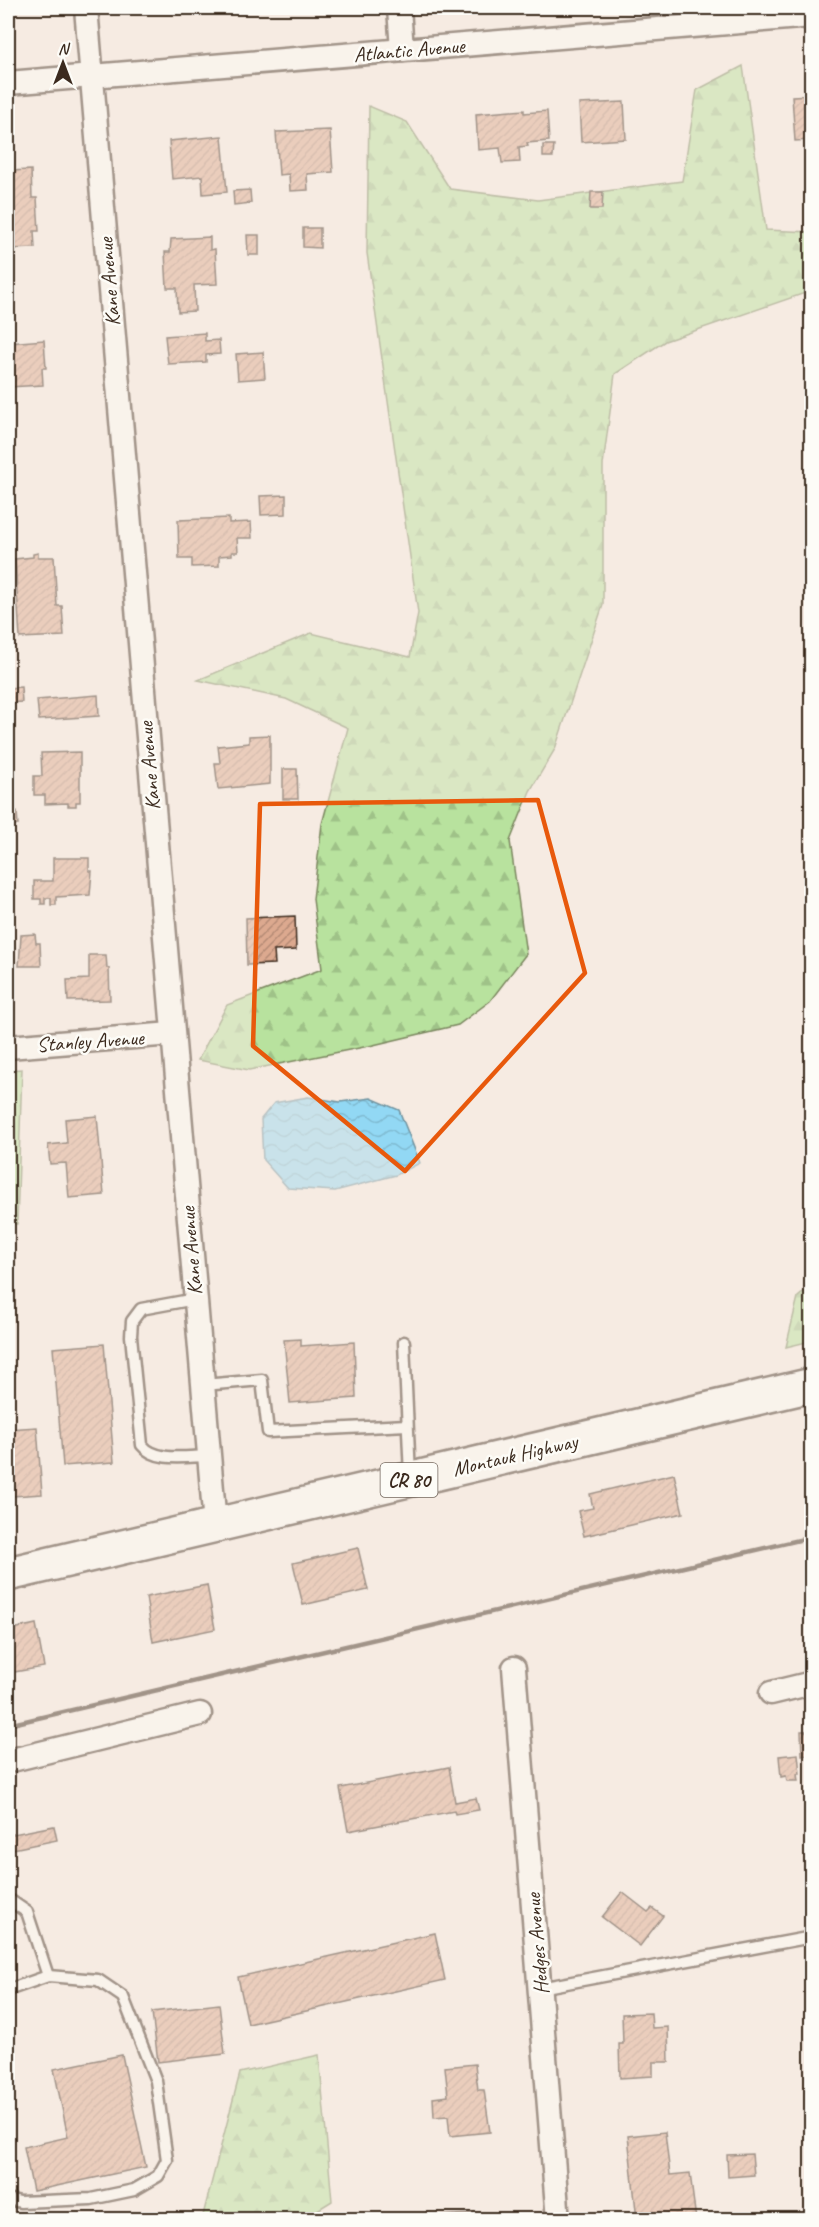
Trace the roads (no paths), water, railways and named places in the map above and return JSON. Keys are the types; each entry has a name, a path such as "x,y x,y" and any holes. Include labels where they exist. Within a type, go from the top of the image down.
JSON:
{"main road":[{"name":"Montauk Highway","path":"8,1574 812,1385"}],"street":[{"name":"Kane Avenue","path":"86,8 215,1525"},
{"path":"399,8 402,50"},
{"name":"Atlantic Avenue","path":"8,83 402,50 695,17 812,16"},
{"name":"Stanley Avenue","path":"8,1047 172,1034"},
{"name":"Hedges Avenue","path":"514,1668 558,2220"},
{"path":"771,1693 812,1683"},
{"path":"8,1761 200,1714"}],"lane":[{"path":"195,1299 141,1309 132,1321 131,1335 142,1445 148,1452 159,1456 209,1456"},
{"path":"404,1342 410,1479"},
{"path":"203,1385 262,1380 268,1432 407,1425"},
{"path":"8,1899 27,1912 48,1976"},
{"path":"540,1988 812,1937"},
{"path":"8,1990 48,1976 98,1980 123,1997 156,2081 167,2160 158,2176 134,2190 91,2199 20,2202 8,2199"}],"water":[{"path":"308,1097 340,1102 371,1098 399,1110 420,1163 396,1175 335,1191 288,1188 263,1160 261,1119 274,1103"}],"railway":[{"path":"8,1725 812,1537"}]}
